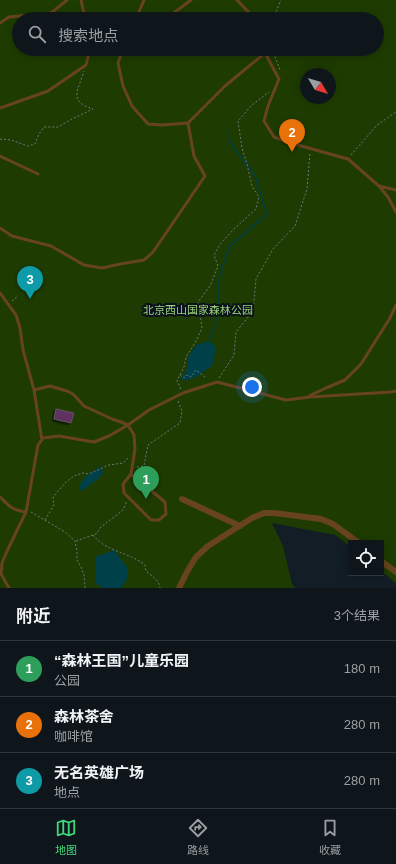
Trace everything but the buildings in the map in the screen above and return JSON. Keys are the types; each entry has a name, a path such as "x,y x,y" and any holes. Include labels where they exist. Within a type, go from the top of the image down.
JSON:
{"street":[{"path":"182,499 240,526"},
{"path":"179,588 196,557 208,546 252,518 264,513 274,512 321,519 333,524 354,540"},
{"path":"384,563 396,572"}],"lane":[{"path":"52,12 67,0"},
{"path":"81,0 84,12"},
{"path":"139,12 144,0"},
{"path":"175,12 191,0"},
{"path":"237,0 248,12"},
{"path":"0,23 12,17"},
{"path":"0,108 48,91 86,65 88,56"},
{"path":"120,56 118,63 123,86 132,106 140,117 148,124 162,125 188,123 225,86 259,56"},
{"path":"268,56 280,79 268,106 264,121 274,137 348,159 379,186 388,197 396,212"},
{"path":"0,228 12,236 51,246 84,265 102,268 144,260 154,252 206,176 194,156 188,123"},
{"path":"0,156 38,174"},
{"path":"379,186 396,190"},
{"path":"0,293 16,315 20,328 23,350 34,390 42,440"},
{"path":"306,398 345,380 361,364 390,318 396,305"},
{"path":"9,588 1,574 2,563 26,512 38,445 43,438 59,436 94,442 109,436 149,410 183,393 217,382 286,400 396,391"},
{"path":"34,390 50,386 67,391 73,394 84,406 128,425 134,435 135,449 131,474 123,484 124,493 151,520 159,520 166,514 166,502 131,474"},
{"path":"0,497 16,510 26,512"}],"path":[{"path":"276,12 281,0"},
{"path":"275,56 280,69 280,79"},
{"path":"0,139 11,140 28,146 35,144 44,127 58,127 93,109 85,107 79,102 76,94 86,65"},
{"path":"183,393 177,381 184,367 186,357 196,342 202,328 198,302 210,286 218,266 214,256 226,238 256,208 259,197 252,186 242,148 238,122 252,105 276,86"},
{"path":"348,159 377,125 396,112"},
{"path":"217,382 234,355 236,332 253,311 256,279 273,249 295,226 307,189 311,148"},
{"path":"8,304 18,296"},
{"path":"180,375 184,378 187,375 191,377 196,370 206,378"},
{"path":"132,468 144,466 148,445 180,423 182,411 176,397"},
{"path":"45,520 54,505 53,497 66,482 74,476 82,473 89,474 110,464 123,463 130,457 134,456"},
{"path":"75,541 96,534 101,526 123,510 128,497"},
{"path":"26,512 31,512 45,520 65,532 75,541 77,560 83,571 86,588"},
{"path":"93,535 107,547 139,560 145,565 146,571 159,583 160,588"}],"green space":[{"name":"北京西山国家森林公园","path":"0,0 396,0 396,583 384,573 384,540 348,540 348,545 335,535 272,523 283,546 292,584 295,588 0,588"}],"water":[{"path":"209,341 216,347 212,366 190,380 181,380 187,368 187,358 196,345"},
{"path":"101,467 103,473 98,479 82,491 79,488 85,477"},
{"path":"114,550 127,567 128,578 121,588 103,588 95,583 95,557"}],"waterway":[{"path":"209,341 219,312 219,278 229,247 267,214 255,176 230,142 229,131"}],"place":[{"name":"森林茶舍","path":"292,152"},
{"name":"无名英雄广场","path":"30,299"},
{"name":"“森林王国”儿童乐园","path":"146,499"}]}
